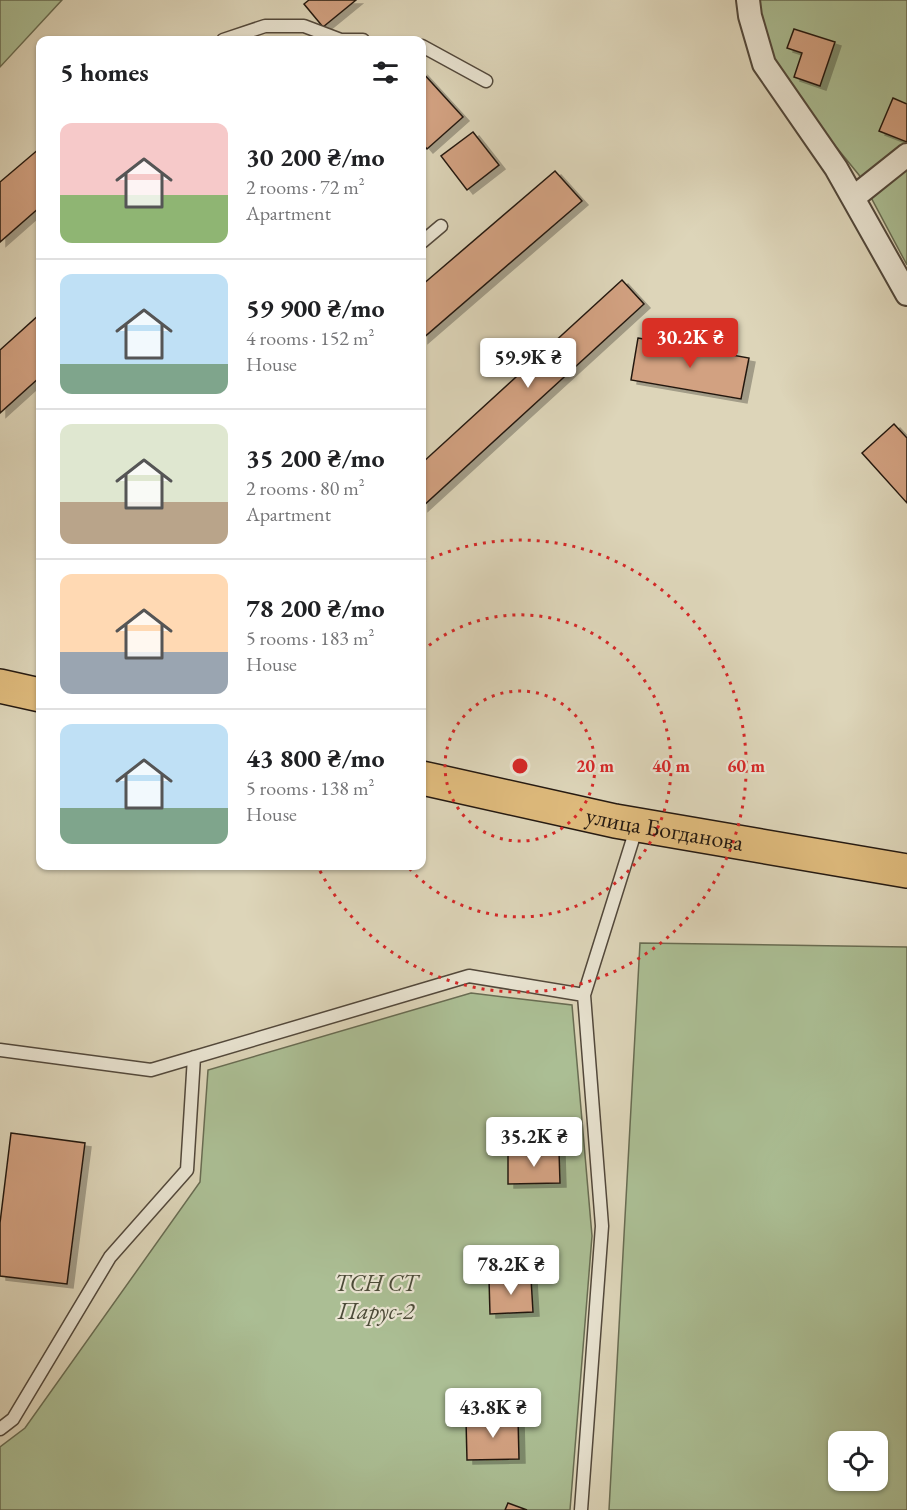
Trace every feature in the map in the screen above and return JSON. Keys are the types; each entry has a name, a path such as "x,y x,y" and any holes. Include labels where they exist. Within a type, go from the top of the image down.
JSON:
{"main road":[{"path":"0,686 36,694"},
{"name":"улица Богданова","path":"426,779 637,825 907,871"}],"street":[{"path":"748,0 750,16 764,64 836,168 907,294"},
{"path":"853,198 907,155"}],"lane":[{"path":"246,36 265,26 304,26 330,36"},
{"path":"426,48 486,81"},
{"path":"426,239 441,226"},
{"path":"581,1510 602,1226 584,995 637,825"},
{"path":"0,1050 151,1071 469,976 584,995"},
{"path":"0,1429 13,1419 110,1257 187,1170 194,1058"}],"green space":[{"path":"0,0 62,0 0,67"},
{"path":"757,0 907,0 907,265 859,175 769,65"},
{"path":"640,943 907,947 907,1510 609,1510"},
{"name":"ТСН СТ Парус-2","path":"471,993 572,1005 592,1236 570,1510 0,1510 0,1447 25,1428 200,1182 208,1070"}],"building":[{"path":"309,0 356,0 323,27 304,4"},
{"path":"794,29 835,42 820,86 794,77 802,53 787,48"},
{"path":"426,76 463,117 426,148"},
{"path":"893,98 907,104 907,142 879,131"},
{"path":"473,132 499,165 467,190 441,156"},
{"path":"36,151 36,210 0,242 0,182"},
{"path":"555,171 582,201 426,336 426,282"},
{"path":"622,280 644,304 426,503 426,459"},
{"path":"36,318 36,381 0,413 0,350"},
{"path":"638,338 749,358 741,399 631,380"},
{"path":"894,424 907,438 907,503 862,453"},
{"path":"11,1133 85,1143 67,1284 0,1276 0,1223"},
{"path":"559,1151 560,1183 508,1184 508,1152"},
{"path":"531,1278 533,1312 490,1314 489,1279"},
{"path":"518,1418 519,1459 467,1460 466,1420"},
{"path":"508,1503 527,1510 505,1510"}]}
